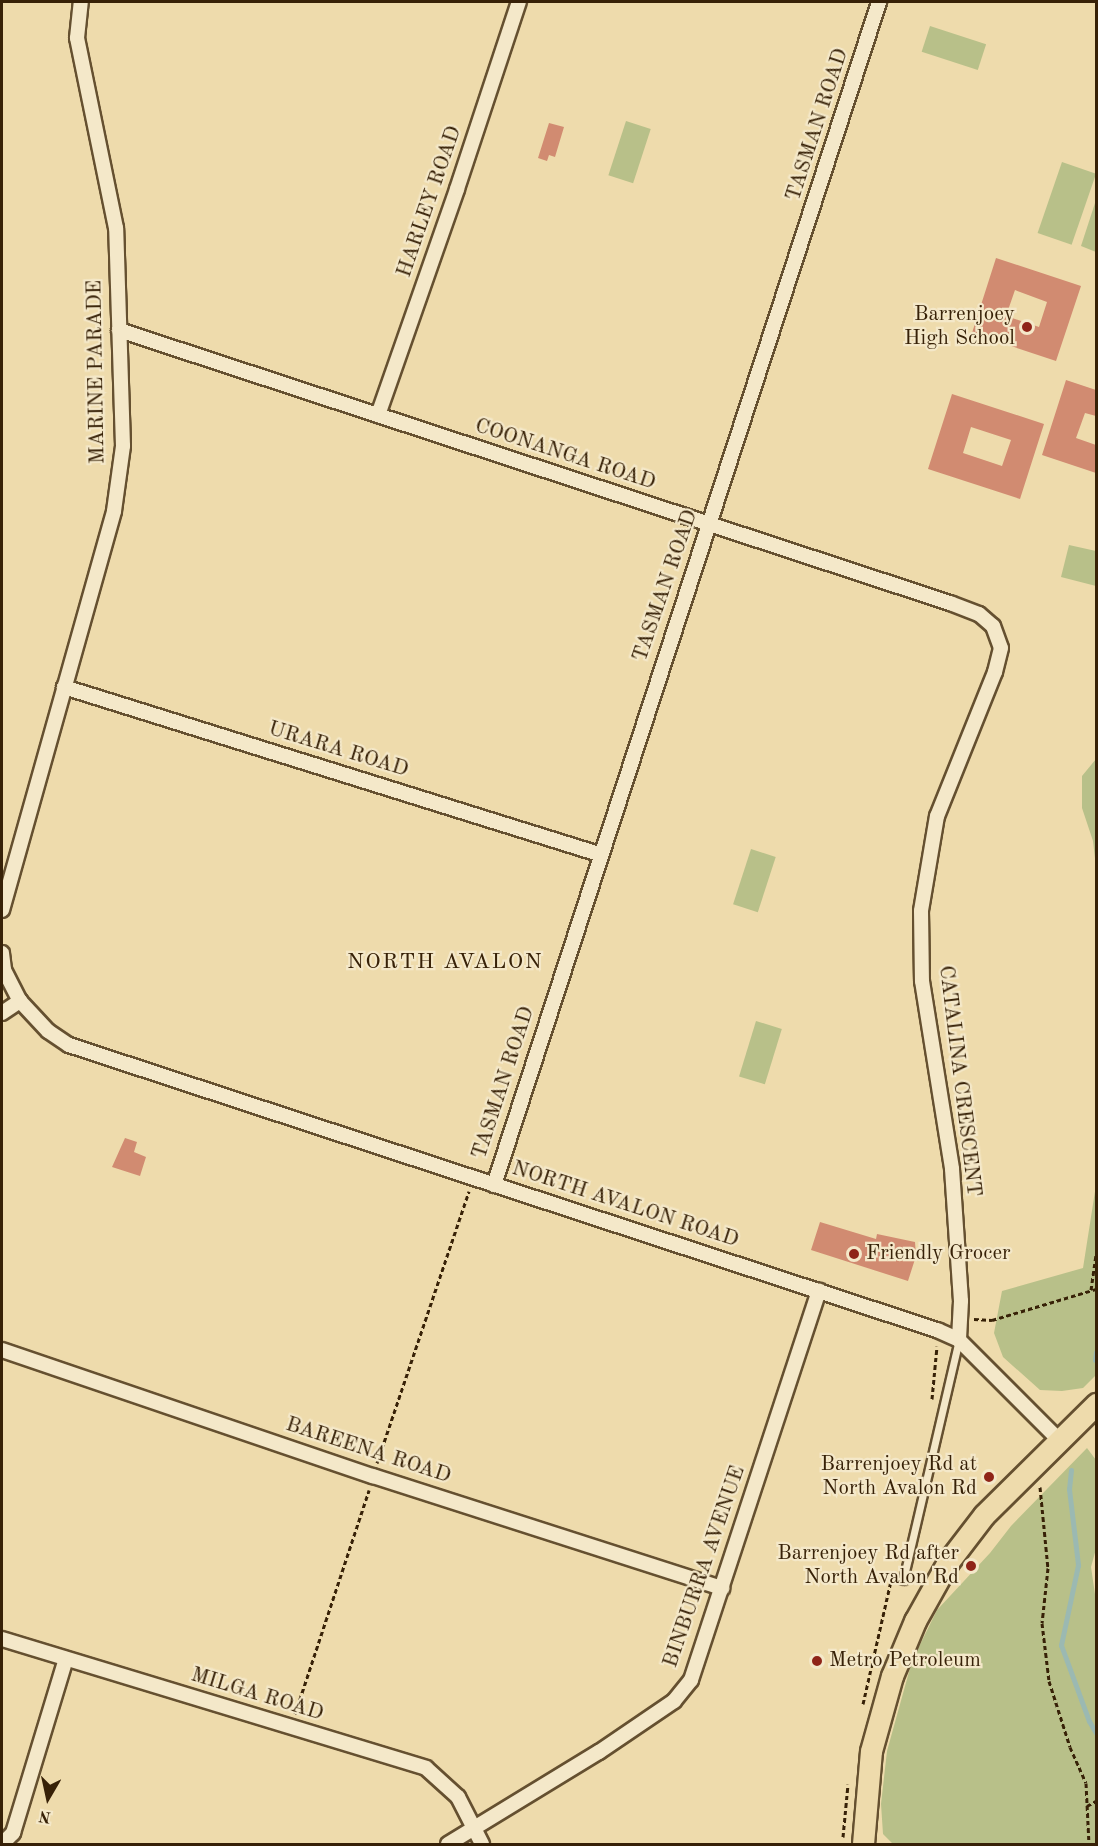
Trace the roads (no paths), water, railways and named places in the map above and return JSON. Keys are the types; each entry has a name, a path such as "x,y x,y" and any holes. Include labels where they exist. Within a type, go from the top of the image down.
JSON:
{"main road":[{"path":"863,1845 871,1751 892,1676 915,1621 948,1562 984,1515 1058,1439 1096,1404"}],"street":[{"name":"MARINE PARADE","path":"2,910 114,511 123,446 116,228 77,38 81,2"},
{"name":"HARLEY ROAD","path":"378,415 519,2"},
{"name":"TASMAN ROAD","path":"494,1185 599,854 710,525 879,2"},
{"name":"COONANGA ROAD","path":"119,330 950,603 979,614 993,626"},
{"name":"CATALINA CRESCENT","path":"959,1340 961,1318 952,1169 922,981 921,911 937,816 995,672 1000,648 993,626"},
{"name":"URARA ROAD","path":"64,687 599,854"},
{"path":"2,953 4,970 20,1002 2,1013"},
{"name":"NORTH AVALON ROAD","path":"20,1002 48,1031 69,1045 937,1330 959,1340 1058,1439"},
{"name":"BINBURRA AVENUE","path":"448,1845 599,1752 674,1701 691,1680 819,1291"},
{"name":"BAREENA ROAD","path":"2,1350 373,1476 722,1588"},
{"name":"MILGA ROAD","path":"2,1639 426,1768 458,1797 482,1845"},
{"path":"2,1845 13,1833 66,1659"}],"lane":[{"path":"903,1580 959,1340"}],"waterway":[{"path":"1095,1360 1096,1352"},
{"path":"1071,1470 1069,1489 1078,1565 1061,1645 1089,1721 1096,1733"}],"place":[{"name":"Barrenjoey High School","path":"1027,327"},
{"name":"Friendly Grocer","path":"854,1254"},
{"name":"Barrenjoey Rd at North Avalon Rd","path":"989,1477"},
{"name":"Barrenjoey Rd after North Avalon Rd","path":"971,1566"},
{"name":"Metro Petroleum","path":"817,1661"}],"district":[{"name":"NORTH AVALON","path":"445,963"}]}
